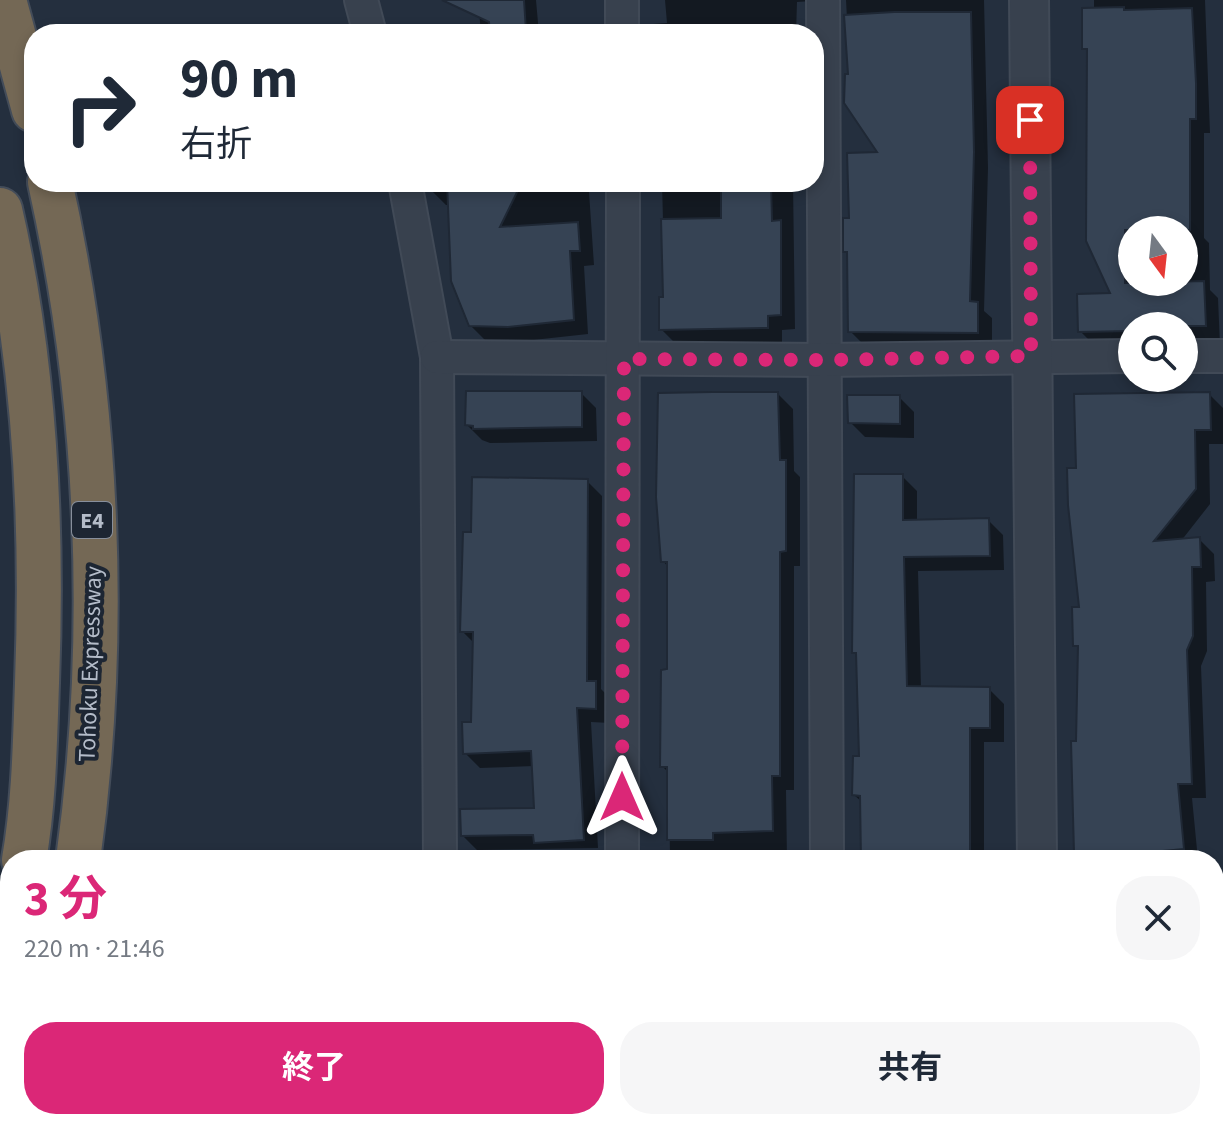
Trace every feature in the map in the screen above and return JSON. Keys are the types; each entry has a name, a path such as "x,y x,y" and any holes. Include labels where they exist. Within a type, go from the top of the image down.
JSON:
{"highway":[{"path":"4,0 24,73"},
{"name":"Tohoku Expressway","path":"52,192 73,303 83,379 91,486 95,600 92,700 79,850"},
{"name":"E4","path":"0,210 18,309 36,494 40,620 36,719 25,850"}],"street":[{"path":"361,0 367,24"},
{"path":"622,0 622,24"},
{"path":"823,0 823,24"},
{"path":"1029,0 1037,850"},
{"path":"407,192 437,357 440,850"},
{"path":"622,850 623,192"},
{"path":"824,192 827,850"},
{"path":"437,357 824,360 1118,356"},
{"path":"1198,356 1223,356"}],"building":[{"path":"442,0 524,0 526,24 489,22"},
{"path":"1082,8 1192,8 1196,119 1190,119 1190,216 1118,216 1118,296 1198,296 1198,281 1204,281 1206,326 1198,326 1198,312 1118,312 1118,331 1078,332 1077,294 1110,293 1086,241 1087,49 1082,49"},
{"path":"971,12 974,152 970,301 978,302 978,333 848,332 847,252 843,252 843,218 849,218 847,153 877,152 844,103 845,74 848,74 844,15"},
{"path":"447,192 517,192 500,227 578,222 580,251 570,251 574,320 508,327 469,326 451,281"},
{"path":"721,192 771,192 772,221 781,220 781,315 768,316 768,328 659,330 659,297 663,297 661,219 721,218"},
{"path":"466,391 582,391 582,427 473,429 473,426 465,425"},
{"path":"778,392 780,460 786,460 786,551 780,552 780,776 772,776 773,831 713,833 713,840 667,840 667,767 660,767 661,670 667,669 667,562 661,562 656,497 658,393"},
{"path":"1210,392 1211,430 1195,430 1196,489 1154,541 1200,537 1201,567 1192,567 1193,636 1187,650 1192,784 1178,784 1184,849 1074,850 1071,741 1076,741 1078,646 1073,646 1072,607 1079,607 1067,468 1076,468 1074,394"},
{"path":"847,395 900,395 900,424 848,423"},
{"path":"854,474 903,474 903,520 989,518 990,556 904,557 907,686 990,687 990,728 970,728 970,850 861,850 860,796 852,795 853,756 859,756 856,653 852,653"},
{"path":"472,477 588,479 587,681 596,681 596,709 577,708 584,840 534,843 533,835 461,836 460,809 534,808 531,751 463,754 462,722 471,722 473,632 460,632 463,532 471,532"}],"route":[{"path":"622,797 624,359 824,360 1031,356 1030,120"}]}
